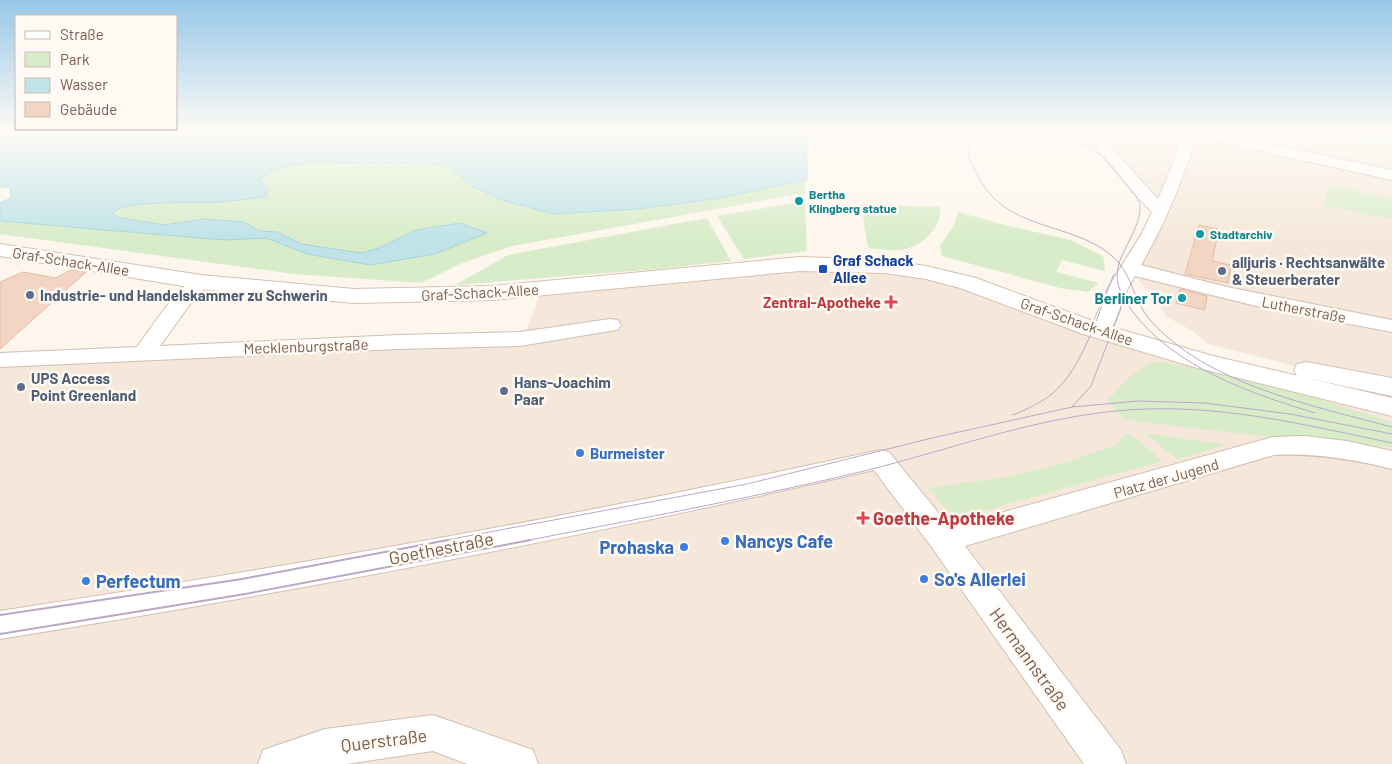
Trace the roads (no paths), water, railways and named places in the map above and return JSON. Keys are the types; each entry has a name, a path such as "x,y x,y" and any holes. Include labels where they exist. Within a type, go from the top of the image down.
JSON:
{"street":[{"path":"1121,169 1143,194 1161,211"},
{"path":"1104,323 1128,268 1151,233 1179,169"},
{"path":"1363,169 1392,175"},
{"name":"Graf-Schack-Allee","path":"0,250 202,282 271,290 354,296 440,296 561,287 758,267 861,264 895,266 969,283 1104,323 1284,383 1392,407"},
{"name":"Lutherstraße","path":"1128,268 1324,314 1392,326"},
{"path":"144,353 190,292 202,282"},
{"name":"Graf-Schack-Allee","path":"1104,323 1208,344 1306,370 1392,387"},
{"name":"Mecklenburgstraße","path":"0,360 398,342 520,339 610,326"},
{"name":"Platz der Jugend","path":"944,542 1273,446 1302,444 1335,446 1392,460"},
{"name":"Hermannstraße","path":"880,458 944,542 1106,764"},
{"name":"Goethestraße","path":"0,625 239,586 648,510 750,489 880,458"},
{"name":"Querstraße","path":"277,764 325,748 433,733 519,764"}],"water":[{"path":"0,169 277,169 259,179 267,189 266,197 220,202 145,204 119,209 113,213 116,217 164,225 204,219 244,222 259,231 278,232 301,244 361,253 379,248 416,230 460,223 487,233 435,254 370,265 307,254 267,238 224,240 0,221 0,203 11,198 10,187 0,187"},
{"path":"450,169 807,169 807,180 714,199 637,209 553,214 502,200 474,187"}],"tram line":[{"path":"974,169 990,194 1006,208 1024,218 1084,239 1103,249 1119,263"},
{"path":"1114,169 1136,196 1140,206 1137,223 1119,263"},
{"path":"1119,263 1150,320 1173,342 1200,361 1262,390 1295,401 1392,427"},
{"path":"1119,263 1117,277 1124,299"},
{"path":"1013,415 1044,400 1064,382 1074,368 1090,337 1114,274"},
{"path":"1124,299 1126,295"},
{"path":"1072,407 1091,386 1124,299"},
{"path":"1124,299 1150,332 1170,349 1192,363 1240,387 1315,413"},
{"path":"1072,407 1137,401 1205,403 1290,414 1392,434"},
{"path":"441,541 747,484 932,438 1072,407"},
{"path":"524,541 780,490 899,462 1004,432 1074,417 1110,412 1177,409 1239,414 1270,418 1392,443"},
{"path":"0,615 242,579 448,540"},
{"path":"0,634 245,594 531,540"}],"place":[{"name":"Bertha Klingberg statue","path":"799,201"},
{"name":"Stadtarchiv","path":"1200,234"},
{"name":"Graf Schack Allee","path":"823,269"},
{"name":"alljuris · Rechtsanwälte & Steuerberater","path":"1222,271"},
{"name":"Industrie- und Handelskammer zu Schwerin","path":"30,295"},
{"name":"Berliner Tor","path":"1182,298"},
{"name":"Zentral-Apotheke","path":"891,302"},
{"name":"UPS Access Point Greenland","path":"21,387"},
{"name":"Hans-Joachim Paar","path":"504,391"},
{"name":"Burmeister","path":"580,453"},
{"name":"Goethe-Apotheke","path":"863,518"},
{"name":"Nancys Cafe","path":"725,541"},
{"name":"Prohaska","path":"684,547"},
{"name":"So's Allerlei","path":"924,579"},
{"name":"Perfectum","path":"86,581"}]}
